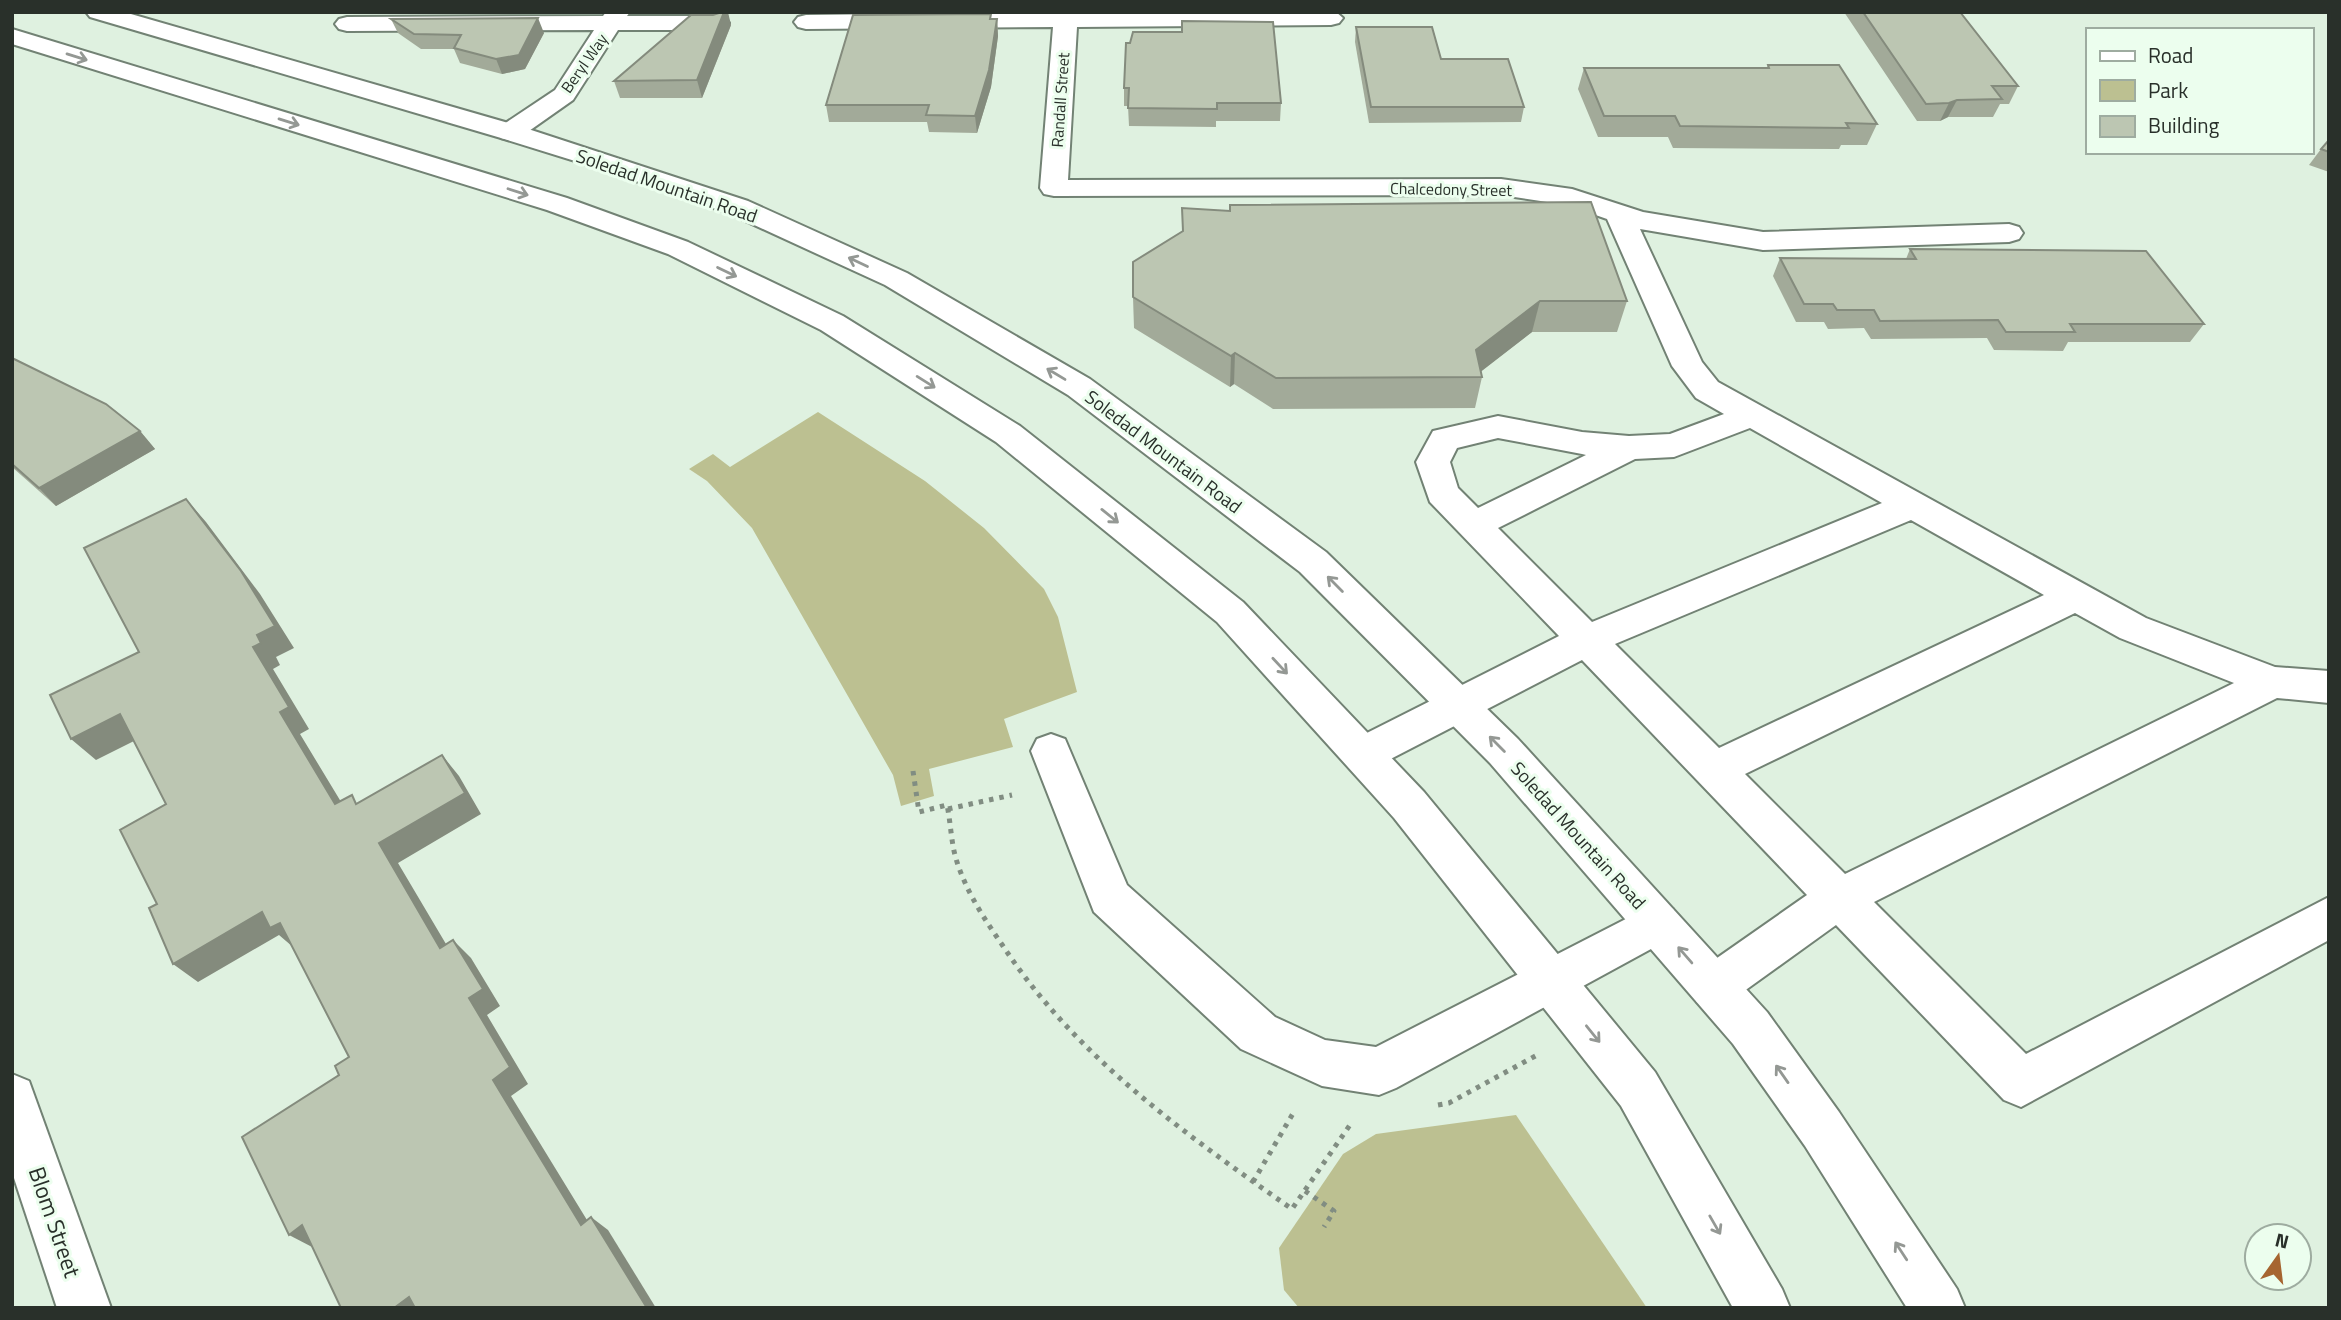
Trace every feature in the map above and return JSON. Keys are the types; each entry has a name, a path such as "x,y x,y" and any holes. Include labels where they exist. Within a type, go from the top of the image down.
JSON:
{"main road":[{"name":"Soledad Mountain Road","path":"98,12 482,152 557,204 678,248 832,323 996,426 1230,612 1409,805 1638,1089 1763,1308"},
{"path":"806,22 1065,17 1331,18"},
{"name":"Randall Street","path":"1054,188 1065,17"},
{"name":"Beryl Way","path":"482,152 564,95 614,18"},
{"path":"347,24 614,18 717,23"},
{"name":"Soledad Mountain Road","path":"12,36 482,152 614,164 738,206 896,279 1079,387 1312,562 1504,751 1750,1028 1822,1129 1938,1308"},
{"name":"Chalcedony Street","path":"1054,188 1501,187 1572,197 1638,220 1763,241 2009,233"},
{"path":"1619,214 1688,366 1707,390 2133,628 2273,682 2329,687"},
{"path":"1752,415 1674,444 1629,448 1581,443 1498,427 1446,439 1433,462 1442,493 2021,1083 2329,917"},
{"path":"1473,525 1629,448"},
{"path":"1363,754 1586,640 1912,505"},
{"path":"1713,770 2076,596"},
{"path":"1713,987 1839,898 2273,682"},
{"path":"1058,767 1110,898 1258,1033 1322,1063 1379,1071 1657,923"},
{"name":"Blom Street","path":"12,1097 84,1308"}],"path":[{"path":"948,809 1058,767"},
{"path":"1253,1182 1322,1063"},
{"path":"1305,1191 1334,1211 1324,1227"}],"green space":[{"path":"818,412 925,481 984,528 1044,589 1058,617 1077,692 1004,719 1013,747 929,769 934,796 901,806 893,775 752,528 707,481 689,469 713,454 730,467"},
{"path":"1516,1115 1647,1308 1299,1308 1284,1290 1279,1248 1343,1154 1376,1134"}],"building":[{"path":"722,12 697,80 614,81 691,15 713,15"},
{"path":"1863,12 1960,12 2018,86 1992,86 2002,99 1926,104"},
{"path":"991,14 990,19 997,19 989,70 975,116 926,115 929,105 826,105 853,15"},
{"path":"538,18 519,55 496,59 454,48 461,35 414,34 391,19"},
{"path":"1182,21 1273,22 1281,103 1217,103 1217,109 1128,108 1129,88 1124,88 1126,43 1130,43 1133,32 1182,32"},
{"path":"1356,27 1432,27 1441,59 1508,59 1524,107 1371,107"},
{"path":"1768,65 1839,65 1877,124 1846,123 1849,128 1680,126 1675,116 1604,116 1584,68 1769,68"},
{"path":"2329,140 2329,152 2321,149"},
{"path":"1591,202 1627,301 1540,301 1476,350 1482,377 1276,378 1235,353 1231,356 1133,297 1133,262 1183,231 1182,208 1230,211 1230,205"},
{"path":"1910,249 2146,251 2204,324 2070,324 2075,332 2006,332 1998,320 1880,321 1874,310 1837,310 1833,304 1804,304 1780,258 1916,259"},
{"path":"12,358 106,404 140,431 39,488 12,464"},
{"path":"186,499 241,571 275,626 257,635 261,643 253,647 289,707 280,712 335,804 352,795 356,804 442,755 465,793 379,843 440,948 453,940 483,989 469,998 510,1067 493,1080 581,1225 591,1217 647,1308 415,1308 409,1297 394,1308 341,1308 302,1225 289,1235 242,1137 339,1075 335,1066 349,1057 280,923 270,928 262,912 173,964 149,908 157,904 120,830 166,804 120,714 71,739 50,695 139,652 84,548"}]}
